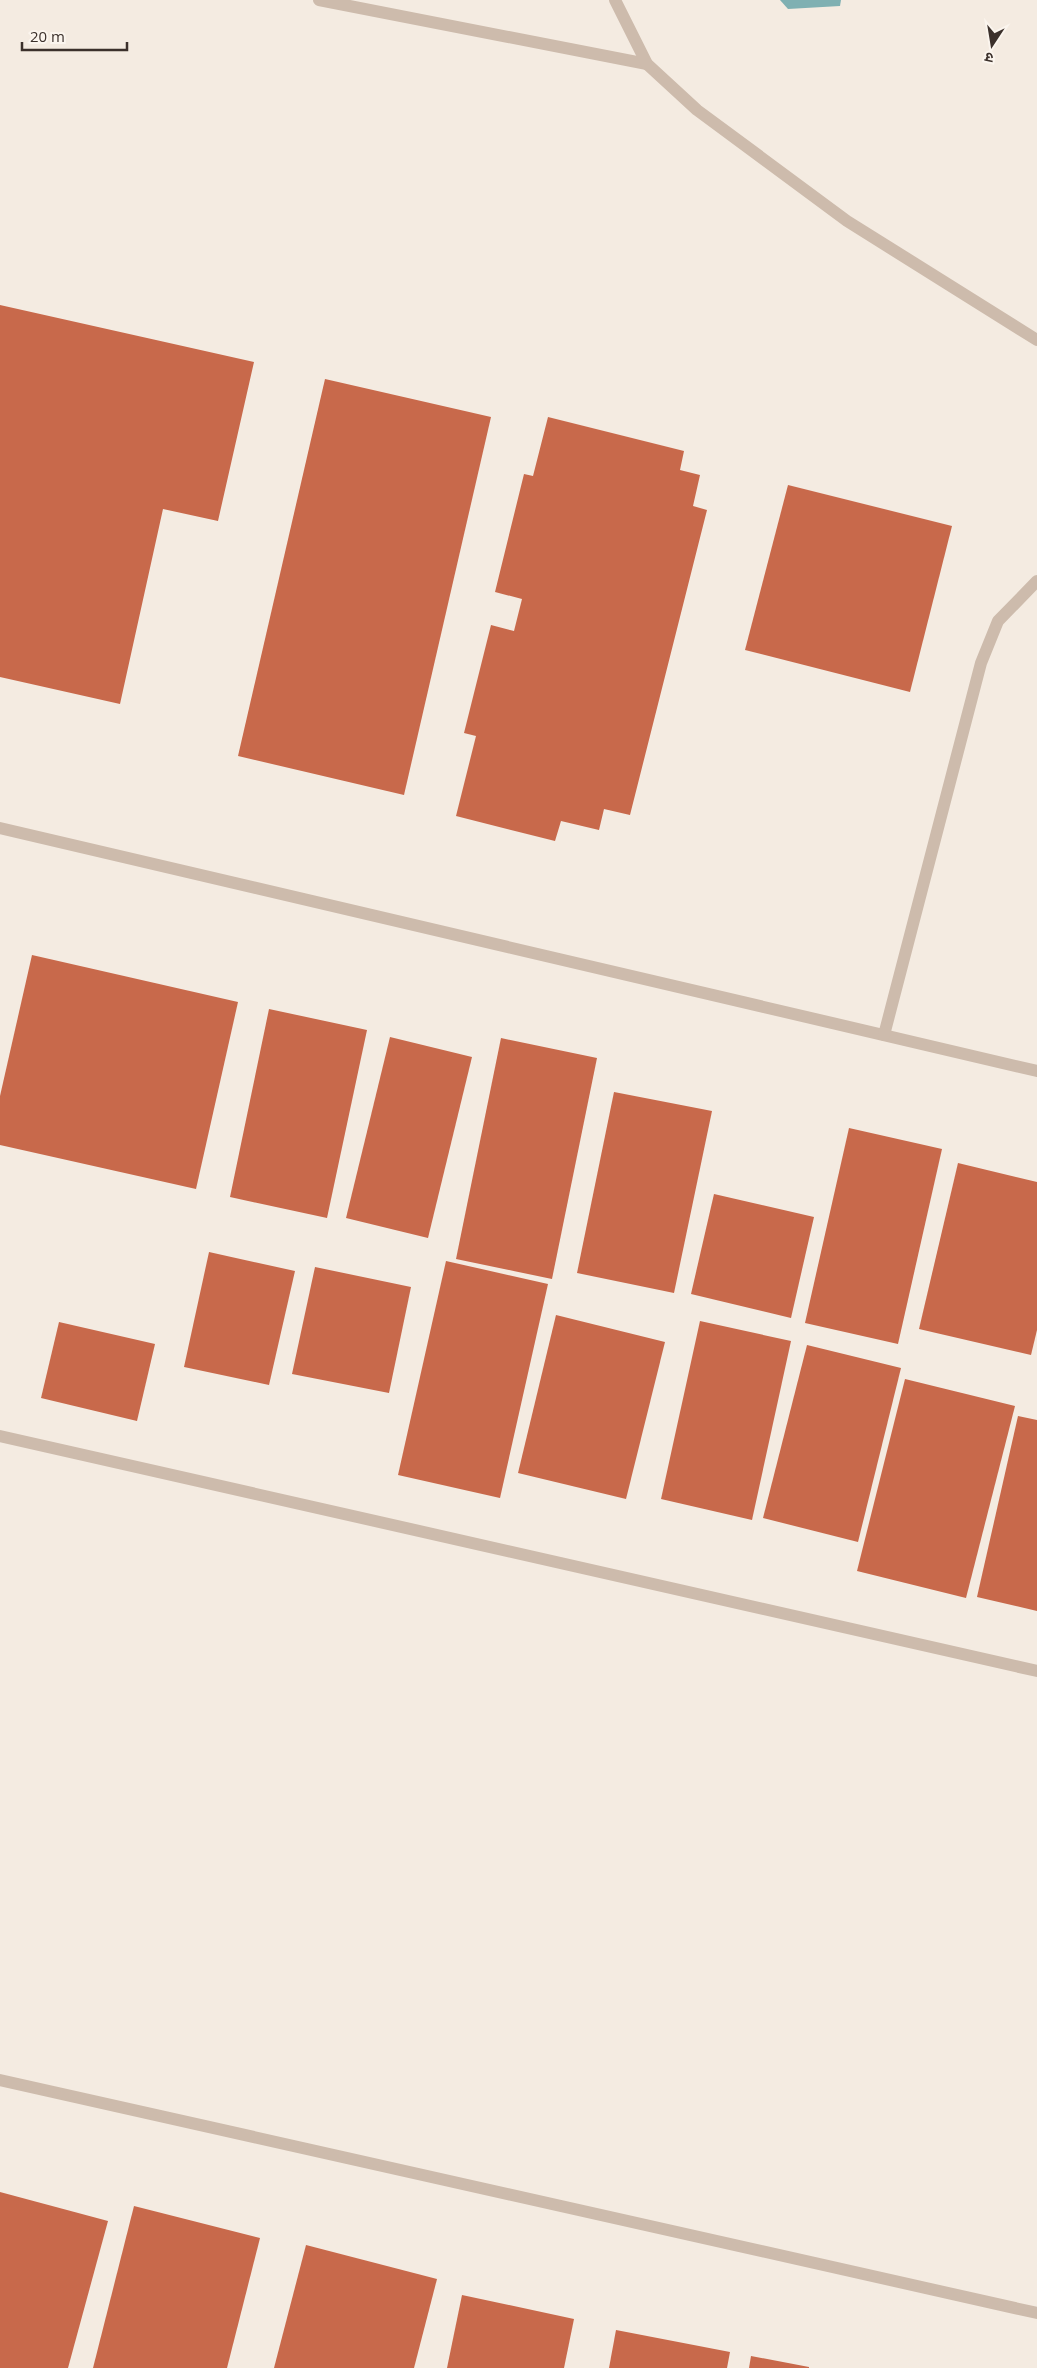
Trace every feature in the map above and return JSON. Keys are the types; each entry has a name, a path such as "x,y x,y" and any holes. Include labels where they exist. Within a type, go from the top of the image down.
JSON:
{"street":[{"path":"319,0 648,64"},
{"path":"616,0 648,64 697,110 847,221 1037,340"},
{"path":"884,1035 981,663 998,621 1037,581"},
{"path":"0,828 1037,1071"},
{"path":"0,1436 1037,1671"},
{"path":"0,2080 1037,2313"}],"water":[{"path":"780,0 841,0 840,6 788,9"}],"building":[{"path":"0,305 254,362 218,521 163,509 120,704 0,677"},
{"path":"325,379 491,417 404,795 238,756"},
{"path":"548,417 684,451 680,470 700,475 693,506 707,510 630,815 604,809 599,830 561,821 555,841 456,816 476,736 464,733 491,625 514,631 522,599 495,592 524,474 533,476"},
{"path":"788,485 952,526 910,692 745,650"},
{"path":"32,955 238,1002 196,1189 0,1145 0,1096"},
{"path":"269,1009 367,1030 327,1218 230,1197"},
{"path":"390,1037 472,1057 428,1238 346,1218"},
{"path":"501,1038 597,1058 552,1279 456,1259"},
{"path":"614,1092 712,1111 674,1293 577,1273"},
{"path":"849,1128 942,1149 898,1344 805,1323"},
{"path":"958,1163 1037,1182 1037,1330 1031,1355 919,1329"},
{"path":"714,1194 814,1217 791,1318 691,1294"},
{"path":"209,1252 295,1271 269,1385 184,1367"},
{"path":"446,1261 548,1284 500,1498 398,1475"},
{"path":"315,1267 411,1287 389,1393 292,1374"},
{"path":"556,1315 665,1342 626,1499 518,1473"},
{"path":"700,1321 791,1341 752,1520 661,1499"},
{"path":"59,1322 155,1344 137,1421 41,1398"},
{"path":"807,1345 901,1368 858,1542 763,1518"},
{"path":"905,1379 1015,1406 966,1598 857,1571"},
{"path":"1018,1416 1037,1420 1037,1611 977,1597"},
{"path":"0,2192 108,2221 68,2368 0,2368"},
{"path":"134,2206 260,2238 227,2368 93,2368"},
{"path":"306,2245 437,2279 414,2368 274,2368"},
{"path":"462,2295 574,2319 564,2368 447,2368"},
{"path":"616,2330 730,2352 727,2368 609,2368"},
{"path":"751,2356 809,2367 809,2368 749,2368"}]}
